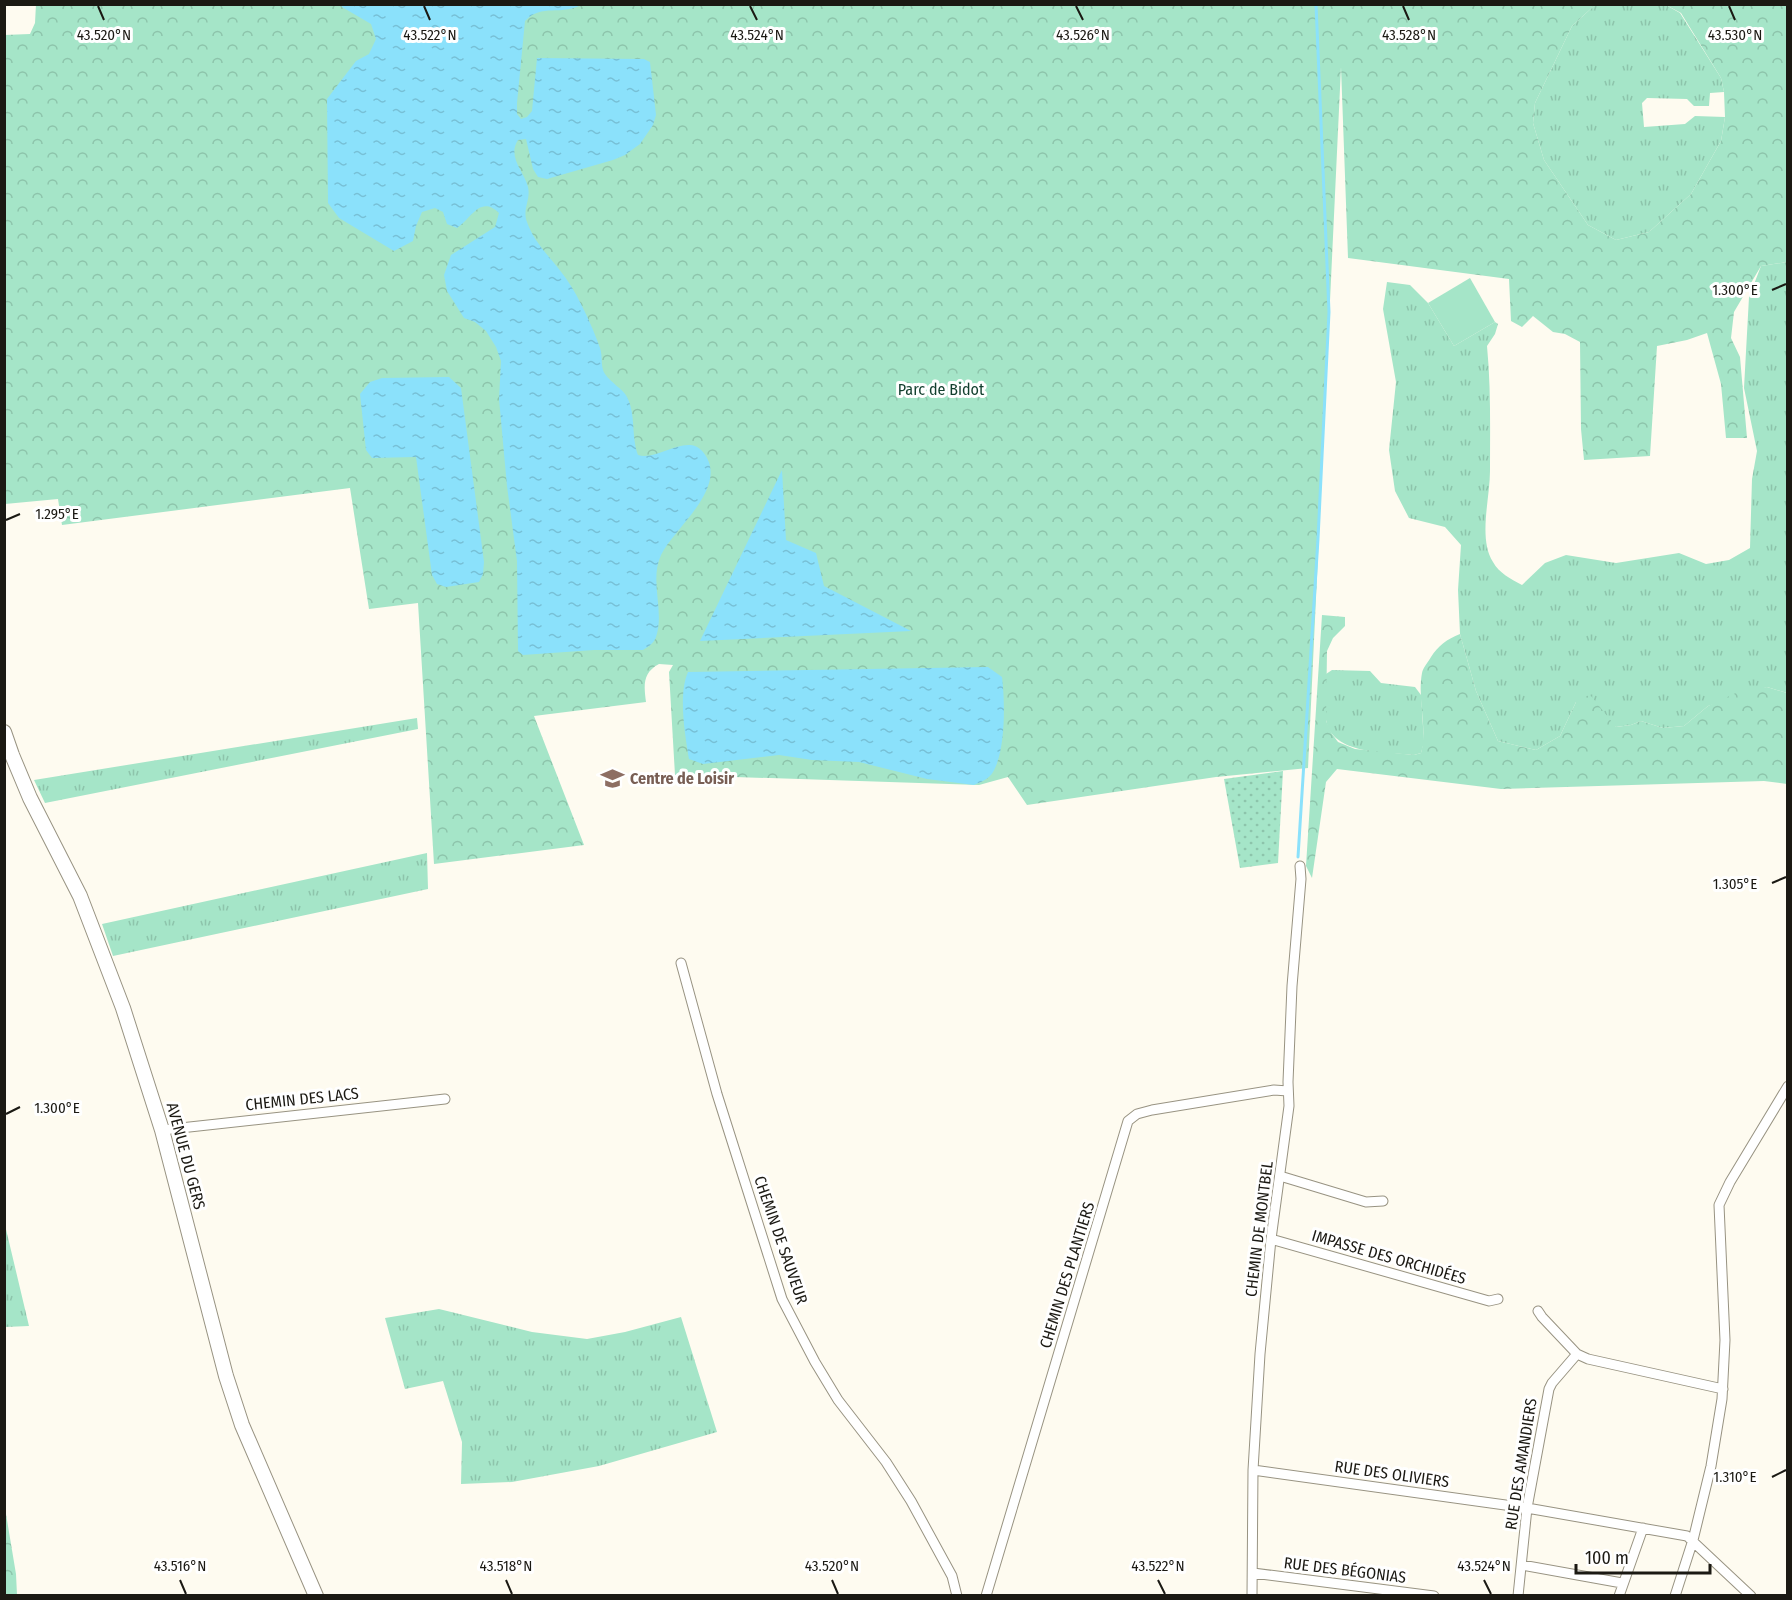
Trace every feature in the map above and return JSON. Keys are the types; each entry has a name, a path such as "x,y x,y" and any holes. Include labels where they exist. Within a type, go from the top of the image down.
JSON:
{"main road":[{"name":"AVENUE DU GERS","path":"4,732 30,798 67,868 88,916 123,1008 162,1130 226,1376 242,1425 316,1596"}],"street":[{"name":"CHEMIN DE MONTBEL","path":"1252,1596 1253,1470 1260,1354 1271,1239 1289,1106 1292,986 1301,879 1300,866"},
{"name":"CHEMIN DE SAUVEUR","path":"681,963 717,1094 782,1299 838,1400 886,1462 911,1501 952,1576 957,1596"},
{"path":"1675,1596 1693,1540 1711,1466 1723,1389 1725,1340 1719,1205 1730,1182 1788,1086"},
{"name":"CHEMIN DES PLANTIERS","path":"986,1596 1128,1121 1137,1114 1152,1110 1274,1089 1288,1091"},
{"name":"CHEMIN DES LACS","path":"162,1130 446,1099"},
{"path":"1280,1176 1366,1202 1383,1201"},
{"name":"IMPASSE DES ORCHIDÉES","path":"1271,1239 1489,1301 1498,1299"},
{"path":"1538,1311 1577,1354 1588,1359 1723,1389"},
{"name":"RUE DES AMANDIERS","path":"1518,1596 1527,1508 1549,1389 1577,1354"},
{"name":"RUE DES OLIVIERS","path":"1253,1470 1527,1508 1687,1536 1693,1540"},
{"path":"1618,1596 1643,1528"},
{"path":"1693,1540 1751,1596"},
{"path":"1522,1565 1622,1583"},
{"name":"RUE DES BÉGONIAS","path":"1253,1574 1434,1596"}],"green space":[{"name":"Parc de Bidot","path":"36,4 1595,5 1572,26 1535,103 1533,123 1544,160 1588,225 1616,240 1649,232 1691,194 1721,141 1725,117 1721,78 1681,13 1666,5 1787,5 1787,262 1761,266 1734,312 1731,338 1740,357 1747,438 1726,438 1721,384 1707,333 1657,346 1650,456 1584,460 1581,429 1580,342 1565,334 1553,332 1533,316 1522,327 1511,321 1509,279 1348,258 1341,67 1308,768 1216,777 1027,805 1008,777 979,785 675,775 669,672 673,665 659,664 650,671 645,680 646,702 534,716 584,845 434,864 418,603 369,609 350,488 62,525 58,499 5,504 4,35 30,34 35,23"},
{"path":"1595,5 1666,5 1680,13 1721,78 1724,92 1710,93 1709,106 1694,106 1687,99 1647,98 1642,103 1644,127 1685,124 1695,116 1725,117 1721,141 1691,194 1649,232 1616,240 1588,225 1544,160 1533,123 1535,103 1572,26"},
{"path":"1787,262 1787,693 1767,687 1708,706 1684,726 1663,728 1641,721 1616,727 1576,702 1560,736 1536,750 1498,741 1476,691 1460,634 1458,590 1461,545 1445,527 1409,518 1395,491 1389,450 1396,382 1383,309 1387,282 1410,285 1428,303 1454,346 1495,322 1498,324 1487,346 1490,392 1490,482 1486,542 1496,566 1522,585 1545,563 1566,555 1616,563 1679,553 1706,564 1729,560 1750,548 1752,479 1757,451 1744,388 1749,297 1761,266"},
{"path":"1470,278 1495,322 1454,346 1428,303"},
{"path":"1322,615 1345,617 1345,626 1333,638 1327,651 1326,721 1338,742 1355,749 1414,755 1421,753 1423,671 1440,646 1460,634 1476,691 1498,741 1536,750 1560,736 1576,702 1591,696 1616,727 1641,721 1663,728 1684,726 1708,706 1740,691 1767,687 1787,693 1787,784 1764,781 1501,789 1337,769 1326,782 1312,878 1306,866"},
{"path":"1332,670 1370,671 1381,683 1415,687 1421,695 1424,742 1421,753 1414,755 1362,750 1338,740 1330,731 1325,715 1326,674"},
{"path":"417,718 418,729 45,803 34,780"},
{"path":"1283,771 1278,863 1240,868 1224,779"},
{"path":"427,853 428,889 113,956 102,924"},
{"path":"5,1225 29,1326 5,1327"},
{"path":"439,1309 532,1332 587,1339 625,1332 681,1317 717,1432 599,1466 512,1482 461,1484 462,1442 443,1381 405,1389 385,1318"},
{"path":"4,1502 16,1574 17,1595 5,1595"}],"water":[{"path":"341,5 581,5 566,10 538,12 525,21 517,103 517,114 521,119 527,117 532,111 537,58 644,59 650,62 656,115 653,125 640,144 625,155 547,179 538,177 533,169 526,139 518,140 514,152 528,187 525,213 527,222 535,239 566,278 579,300 600,348 605,374 627,397 632,411 638,455 654,455 689,445 703,452 710,465 710,479 705,492 661,555 656,575 658,627 654,641 643,650 594,650 523,655 518,651 517,561 499,399 501,361 486,331 475,322 464,318 447,291 444,275 451,255 495,227 499,213 487,206 481,207 457,228 447,224 443,212 435,208 422,212 413,241 394,251 339,218 328,203 327,99 356,61 369,54 376,39 371,24"},
{"path":"449,377 461,388 484,562 483,574 479,582 446,587 437,584 432,575 416,457 372,458 366,450 360,394 370,382 382,378"},
{"path":"782,470 786,540 816,553 824,586 911,631 700,641"},
{"path":"988,667 1002,677 1004,712 1002,739 993,772 974,785 927,779 859,762 812,760 779,755 703,764 689,759 683,703 688,672"}],"waterway":[{"path":"1298,857 1318,539 1329,312 1316,4"}],"place":[{"name":"Centre de Loisir","path":"612,778"}]}
